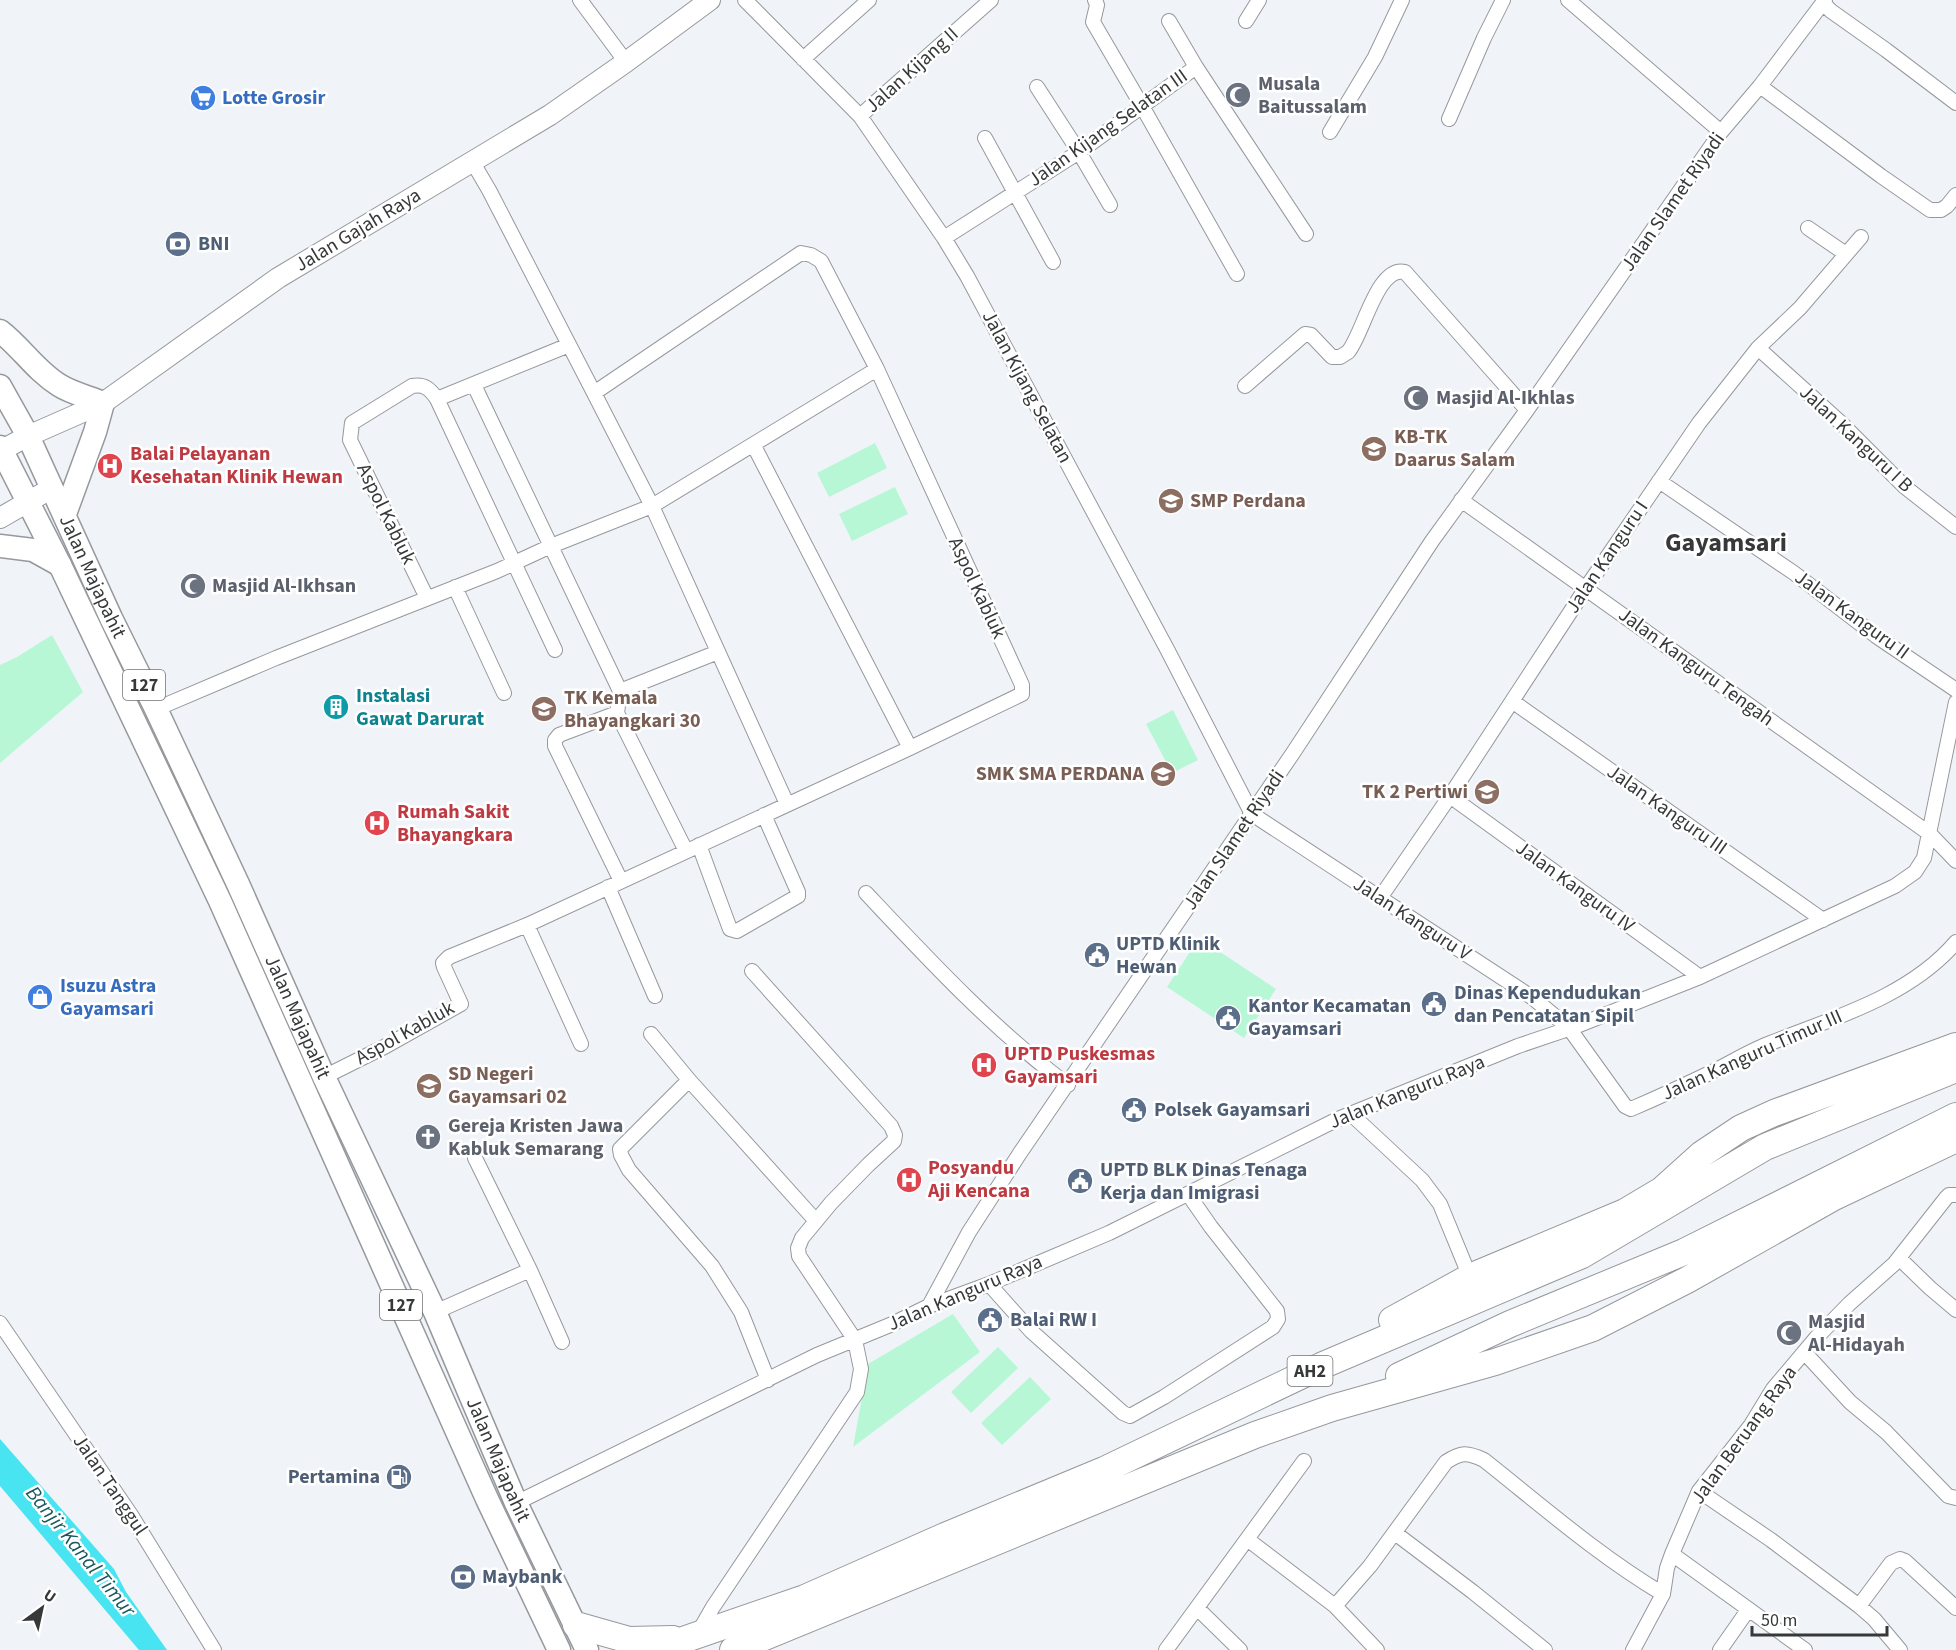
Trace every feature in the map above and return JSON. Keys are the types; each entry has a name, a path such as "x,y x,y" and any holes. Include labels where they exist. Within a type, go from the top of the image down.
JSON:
{"highway":[{"path":"1321,1366 1408,1310 1470,1277 1625,1212 1662,1190 1702,1154 1742,1128 1793,1105 1956,1046"},
{"name":"AH2","path":"654,1650 805,1598 945,1536 1104,1470 1321,1366 1582,1255 1765,1147 1956,1069"},
{"name":"AH2","path":"1332,1408 1510,1324 1684,1252 1956,1116"},
{"name":"AH2","path":"733,1650 1255,1435 1332,1408 1496,1362 1593,1328 1687,1280 1834,1197 1956,1139"},
{"path":"576,1625 629,1640 691,1637"}],"main road":[{"name":"Jalan Gajah Raya","path":"1,449 103,403 278,278 550,115 710,0"},
{"path":"0,331 16,343 38,368 60,386 103,403 95,432 65,514"},
{"name":"Jalan Majapahit","path":"0,386 28,436 111,618 238,884 324,1077 435,1312 516,1503 587,1650"},
{"name":"Jalan Majapahit","path":"1,449 60,565 220,901 487,1500 559,1650"},
{"path":"0,518 52,488"},
{"path":"0,546 33,550 60,565"},
{"path":"220,901 238,884"}],"street":[{"path":"580,0 626,62"},
{"name":"Jalan Kijang Selatan","path":"745,0 860,116 944,238 967,276 1168,651 1252,814"},
{"path":"803,59 868,0"},
{"name":"Jalan Kijang II","path":"860,116 991,0"},
{"path":"1095,0 1097,4 1093,22 1237,274"},
{"path":"1246,21 1259,0"},
{"path":"1330,132 1375,57 1402,0"},
{"path":"1449,119 1503,0"},
{"path":"1824,2 1831,11 1956,103"},
{"name":"Jalan Slamet Riyadi","path":"929,1306 969,1232 1252,814 1432,541 1527,410 1721,132 1760,86 1824,2"},
{"path":"1577,3 1721,132"},
{"path":"1169,21 1196,67"},
{"name":"Jalan Kijang Selatan III","path":"944,238 1079,152 1196,67 1306,234"},
{"path":"1760,86 1930,210 1941,210 1956,195"},
{"path":"1037,87 1110,205"},
{"path":"985,138 1053,262"},
{"path":"472,161 489,189 651,506 787,804"},
{"path":"1808,228 1846,254"},
{"name":"Jalan Kanguru I","path":"1380,898 1450,796 1586,588 1699,423 1758,348 1800,308 1861,237"},
{"name":"Aspol Kabluk","path":"324,1077 461,1004 443,963 448,957 527,925 1022,694 1022,685 878,369 821,261 811,255 801,253 594,393"},
{"path":"1245,386 1305,334 1311,334 1332,357 1340,357 1351,349 1378,290 1391,273 1401,270 1527,410"},
{"path":"555,650 437,399 568,345"},
{"name":"Jalan Kanguru I B","path":"1758,348 1841,423 1905,487 1956,527"},
{"path":"156,709 651,506 754,446 878,369"},
{"name":"Aspol Kabluk","path":"427,598 350,440 350,431 352,423 412,386 421,385 429,388 437,399"},
{"path":"474,385 620,691 617,713 693,848 730,929 737,932 798,896 798,891 764,815"},
{"path":"754,446 910,748"},
{"name":"Jalan Kanguru II","path":"1659,481 1794,573 1876,636 1956,690"},
{"name":"Jalan Kanguru Tengah","path":"1461,500 1930,834 1956,861"},
{"path":"455,587 504,693"},
{"path":"620,691 718,652"},
{"name":"Jalan Kanguru III","path":"1512,701 1823,920"},
{"name":"Jalan Kanguru Raya","path":"516,1503 817,1355 929,1306 1109,1233 1351,1114 1518,1046 1700,977 1904,881 1915,872 1924,858 1951,747 1956,702"},
{"path":"617,713 560,735 555,740 555,746 621,881"},
{"name":"Jalan Kanguru IV","path":"1450,796 1700,977"},
{"name":"Jalan Kanguru V","path":"1252,814 1521,989 1569,1028"},
{"path":"608,887 655,996"},
{"path":"866,893 955,987 1002,1031 1068,1085"},
{"path":"527,925 581,1044"},
{"name":"Jalan Kanguru Timur III","path":"1569,1028 1622,1104 1631,1109 1767,1044 1862,1007 1911,980 1945,955 1956,942"},
{"path":"691,1637 857,1392 861,1369 855,1340 799,1256 798,1248 816,1221 868,1165 894,1141 895,1135 891,1126 752,971"},
{"path":"651,1034 689,1080 816,1221"},
{"path":"689,1080 620,1149 621,1155 629,1170 712,1266 741,1312 768,1380"},
{"path":"1351,1114 1422,1180 1440,1204 1470,1277"},
{"path":"475,1158 530,1270 562,1342"},
{"path":"988,1284 1031,1331 1123,1413 1130,1416 1164,1397 1273,1327 1278,1320 1277,1311 1188,1194"},
{"name":"Jalan Beruang Raya","path":"1633,1650 1663,1594 1667,1568 1699,1491 1751,1425 1773,1389 1816,1338 1849,1304 1894,1264 1953,1195"},
{"path":"1899,1257 1956,1310"},
{"path":"435,1312 530,1270"},
{"name":"Jalan Tanggul","path":"0,1323 131,1515 214,1650"},
{"path":"1805,1353 1850,1402 1886,1432 1948,1496 1956,1498"},
{"path":"1335,1606 1370,1566 1446,1462 1457,1454 1470,1454 1484,1460 1594,1546 1663,1594"},
{"path":"1166,1650 1304,1461"},
{"path":"1699,1491 1771,1540 1859,1606 1874,1619 1900,1650"},
{"path":"1395,1533 1545,1650"},
{"path":"1247,1539 1335,1606 1377,1650"},
{"path":"1672,1554 1805,1650"},
{"path":"1859,1606 1891,1563 1900,1559 1956,1608"},
{"path":"1197,1608 1240,1650"},
{"path":"1720,1650 1748,1610"}],"green space":[{"path":"875,443 887,468 829,497 817,473"},
{"path":"895,487 908,514 852,541 839,514"},
{"path":"52,635 83,692 0,763 0,665"},
{"path":"1173,710 1198,760 1172,773 1146,724"},
{"path":"1199,938 1276,989 1244,1038 1167,987"},
{"path":"953,1314 980,1352 853,1447 868,1364"},
{"path":"998,1347 1018,1368 971,1413 951,1392"},
{"path":"1030,1377 1051,1399 1002,1445 981,1423"}],"water":[{"name":"Banjir Kanal Timur","path":"0,1439 114,1569 126,1592 167,1650 139,1650 0,1486"}],"place":[{"name":"Musala Baitussalam","path":"1238,95"},
{"name":"Lotte Grosir","path":"203,98"},
{"name":"BNI","path":"178,244"},
{"name":"Masjid Al-Ikhlas","path":"1416,398"},
{"name":"KB-TK Daarus Salam","path":"1374,449"},
{"name":"Balai Pelayanan Kesehatan Klinik Hewan","path":"110,466"},
{"name":"SMP Perdana","path":"1171,501"},
{"name":"Masjid Al-Ikhsan","path":"193,586"},
{"name":"Instalasi Gawat Darurat","path":"336,707"},
{"name":"TK Kemala Bhayangkari 30","path":"544,709"},
{"name":"SMK SMA PERDANA","path":"1163,774"},
{"name":"TK 2 Pertiwi","path":"1487,792"},
{"name":"Rumah Sakit Bhayangkara","path":"377,823"},
{"name":"UPTD Klinik Hewan","path":"1097,955"},
{"name":"Isuzu Astra Gayamsari","path":"40,997"},
{"name":"Dinas Kependudukan dan Pencatatan Sipil","path":"1434,1004"},
{"name":"Kantor Kecamatan Gayamsari","path":"1228,1018"},
{"name":"UPTD Puskesmas Gayamsari","path":"984,1065"},
{"name":"SD Negeri Gayamsari 02","path":"429,1086"},
{"name":"Polsek Gayamsari","path":"1134,1110"},
{"name":"Gereja Kristen Jawa Kabluk Semarang","path":"428,1137"},
{"name":"Posyandu Aji Kencana","path":"909,1180"},
{"name":"UPTD BLK Dinas Tenaga Kerja dan Imigrasi","path":"1080,1181"},
{"name":"Balai RW I","path":"990,1320"},
{"name":"Masjid Al-Hidayah","path":"1789,1333"},
{"name":"Pertamina","path":"399,1477"},
{"name":"Maybank","path":"463,1577"}],"district":[{"name":"Gayamsari","path":"1726,542"}]}
